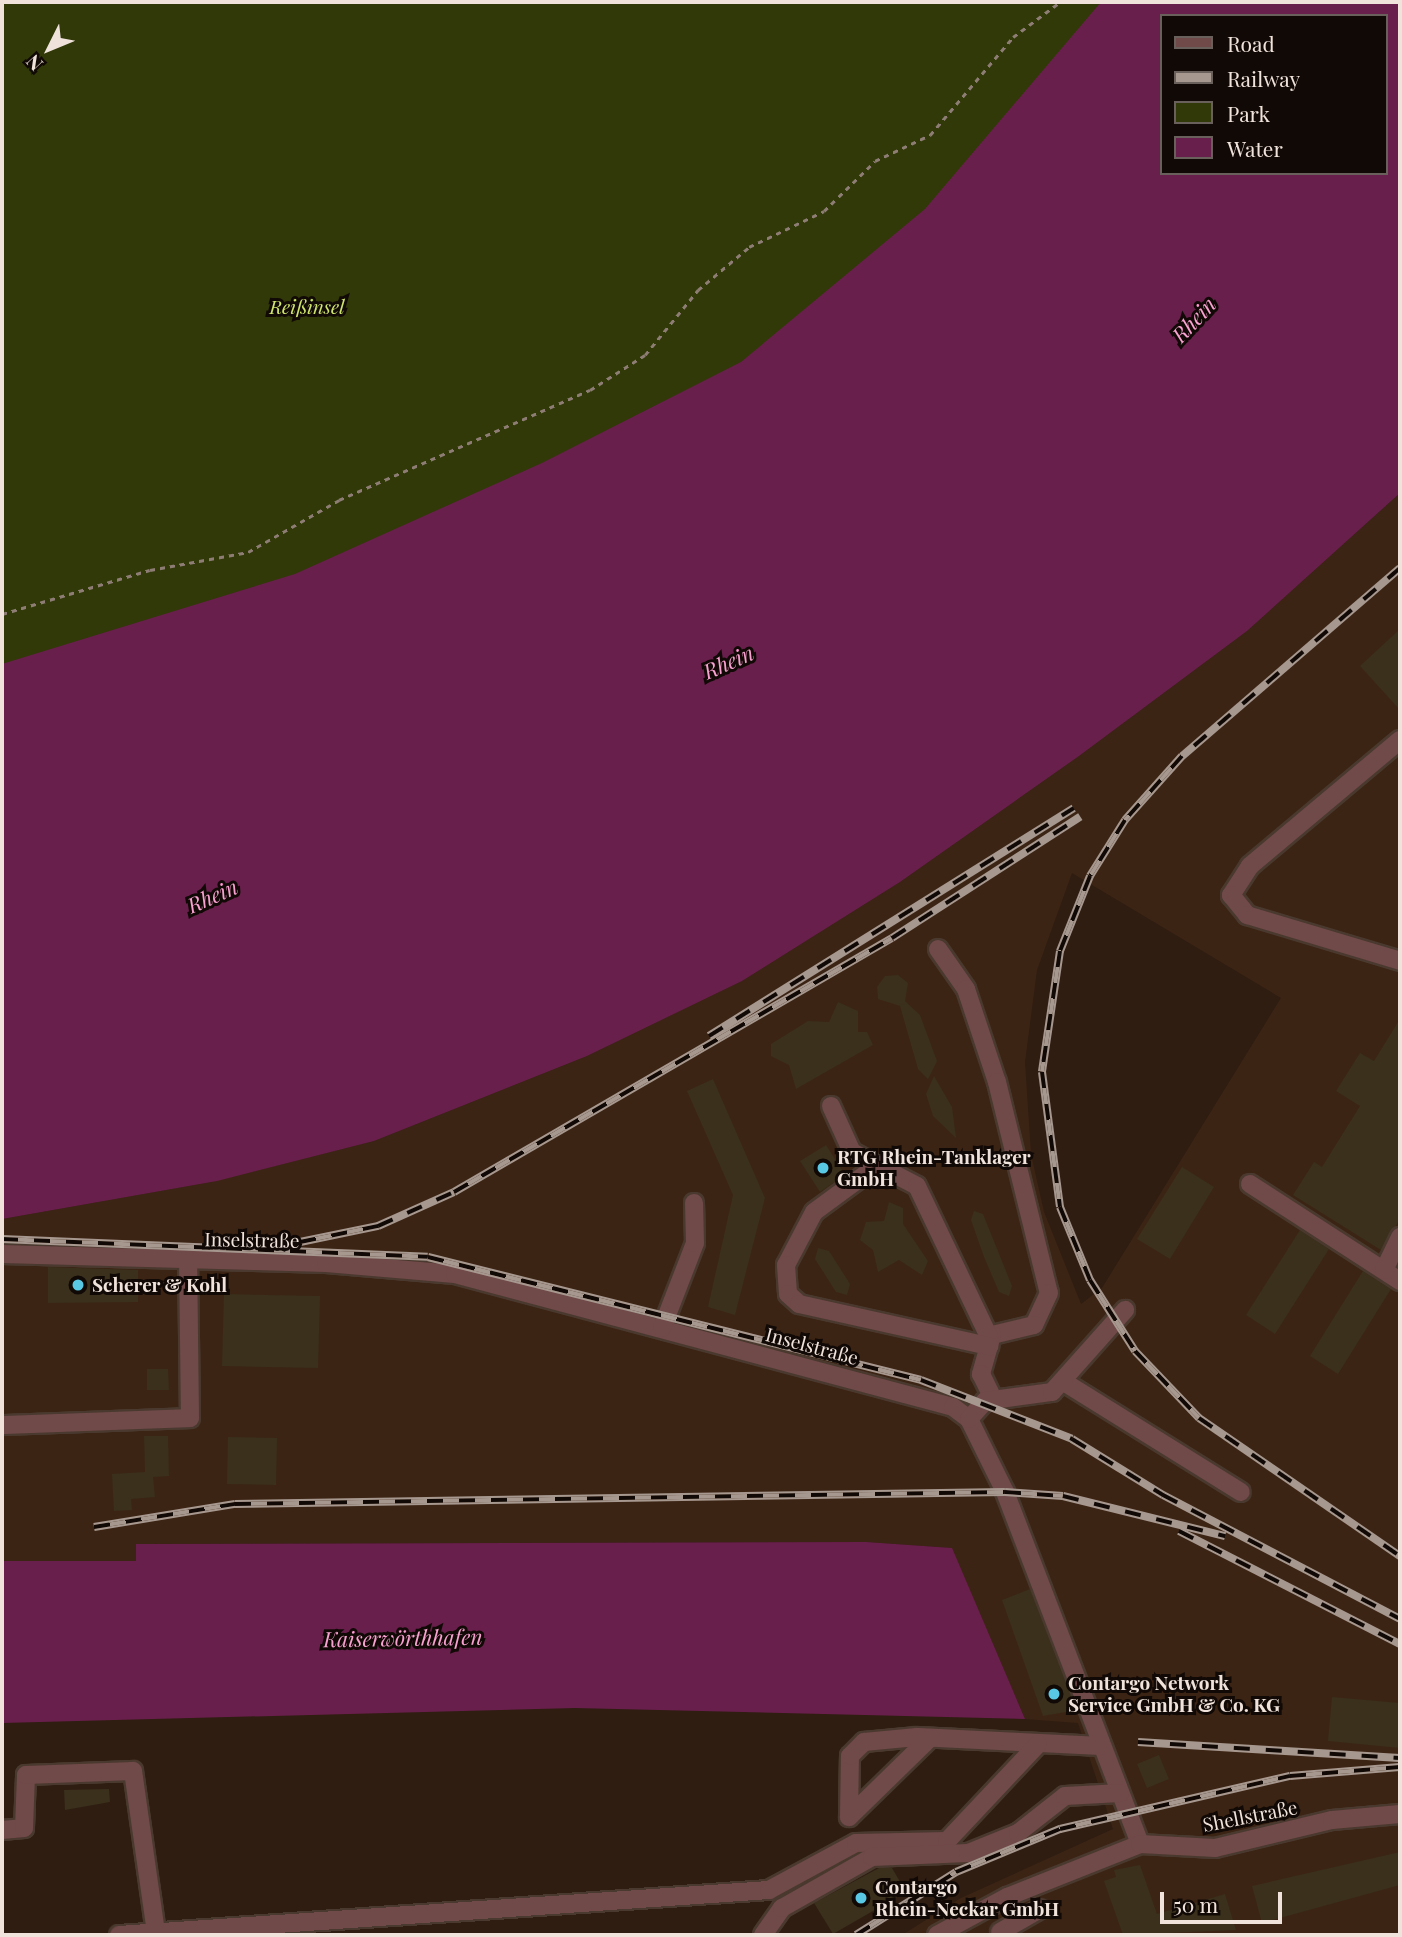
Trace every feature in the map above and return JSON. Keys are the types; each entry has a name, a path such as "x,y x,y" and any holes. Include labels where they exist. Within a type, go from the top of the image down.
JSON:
{"street":[{"path":"1400,740 1250,866 1231,895 1247,915 1400,961"},
{"path":"878,1165 814,1212 786,1265 788,1294 799,1304 989,1342 1034,1325 1049,1293 997,1082 966,989 938,949"},
{"path":"831,1106 852,1152 917,1186 989,1342 981,1374 993,1399"},
{"path":"1250,1184 1400,1281"},
{"path":"662,1328 695,1244 694,1203"},
{"path":"1384,1270 1400,1237"},
{"name":"Inselstraße","path":"2,1254 188,1260 455,1274 920,1396 969,1419"},
{"name":"Inselstraße","path":"2,1425 190,1418 188,1260"},
{"path":"1125,1310 1064,1382 1033,1399 993,1399 969,1419 1005,1492 1140,1844"},
{"path":"1064,1382 1241,1492"},
{"path":"930,1738 849,1817 847,1778 855,1748 875,1739 930,1738 1102,1746"},
{"path":"119,1935 769,1890 856,1843 947,1840 1038,1744"},
{"path":"2,1830 24,1829 26,1775 133,1772 156,1932"},
{"path":"763,1935 782,1908 872,1857 968,1853 1018,1833 1065,1796 1120,1793"},
{"name":"Shellstraße","path":"937,1935 1007,1897 1140,1844 1214,1848 1332,1820 1400,1814"},
{"path":"1007,1897 1020,1920"},
{"path":"1000,1932 1040,1909"}],"path":[{"path":"2,614 150,570 248,552 339,500 590,390 645,355 698,290 749,247 824,211 875,161 930,135 1013,37 1060,2"}],"shaded area":[{"path":"1400,493 1400,1935 902,1935 961,1898 1113,1829 1078,1723 1025,1719 951,1548 866,1542 137,1544 137,1561 2,1561 2,1219 211,1182 374,1141 587,1056 742,981 900,882 1079,756 1247,631","holes":["1072,873 1281,998 1102,1288 1081,1304 1044,1212 1031,1154 1025,1062 1037,970"]}],"green space":[{"name":"Reißinsel","path":"2,2 1200,2 1167,14 1160,14 1160,18 845,352 2,737"}],"water":[{"name":"Rhein","path":"1101,2 1400,2 1400,493 1247,631 1079,756 900,882 742,981 587,1056 374,1141 217,1181 2,1219 2,664 295,574 542,463 741,362 925,209"},
{"name":"Kaiserwörthhafen","path":"866,1542 952,1548 1025,1719 575,1708 2,1723 2,1561 136,1561 136,1544"}],"building":[{"path":"1400,629 1400,710 1360,666"},
{"path":"898,975 908,983 905,1001 920,1015 937,1061 928,1079 918,1069 900,1006 878,999 877,987 885,976"},
{"path":"838,1002 858,1011 858,1032 867,1032 873,1045 796,1089 789,1065 771,1056 771,1044 808,1021 829,1022"},
{"path":"1400,1019 1400,1219 1381,1250 1293,1195 1314,1162 1322,1167 1360,1106 1336,1091 1360,1053 1374,1061"},
{"path":"934,1076 952,1107 956,1138 933,1116 926,1094"},
{"path":"713,1079 765,1198 735,1315 708,1307 733,1195 687,1091"},
{"name":"RTG Rhein-Tanklager GmbH","path":"826,1145 845,1175 820,1192 800,1161"},
{"path":"1182,1167 1214,1187 1170,1259 1137,1239"},
{"path":"889,1202 903,1208 903,1224 928,1261 922,1275 899,1260 878,1272 873,1250 860,1240 866,1222 884,1221"},
{"path":"974,1211 983,1214 1012,1286 1009,1296 999,1292 984,1257 971,1220"},
{"path":"1300,1230 1329,1249 1275,1334 1246,1315"},
{"path":"818,1248 829,1251 850,1284 847,1295 836,1292 815,1259"},
{"name":"Scherer & Kohl","path":"48,1267 138,1270 138,1302 48,1303"},
{"path":"1363,1271 1391,1289 1338,1374 1310,1356"},
{"path":"224,1294 320,1296 318,1368 222,1366"},
{"path":"147,1369 168,1369 169,1390 147,1390"},
{"path":"144,1436 168,1436 169,1476 153,1477 155,1497 131,1499 132,1510 114,1511 112,1474 145,1472"},
{"path":"228,1437 277,1438 276,1485 227,1484"},
{"path":"1030,1589 1076,1708 1066,1712 1043,1716 1002,1600"},
{"path":"1332,1697 1400,1703 1400,1748 1328,1741"},
{"path":"1159,1755 1169,1779 1147,1788 1137,1764"},
{"path":"109,1789 110,1802 65,1810 64,1790"},
{"path":"1400,1852 1400,1885 1262,1923 1252,1886"},
{"path":"1140,1865 1157,1914 1225,1894 1236,1930 1123,1935 1104,1881 1116,1877 1114,1870"},
{"name":"Contargo Rhein-Neckar GmbH","path":"879,1868 892,1868 906,1892 833,1934 814,1903"}],"railway":[{"path":"1400,568 1182,756 1125,820 1090,876 1060,951 1042,1072 1060,1207 1090,1280 1135,1351 1199,1418 1400,1556"},
{"path":"709,1036 1074,808"},
{"path":"300,1242 378,1226 454,1192 892,938 1080,817"},
{"path":"2,1239 428,1257 921,1380 1072,1439 1163,1495 1400,1619"},
{"path":"94,1527 235,1504 1005,1492 1063,1496 1225,1536"},
{"path":"1179,1531 1400,1644"},
{"path":"1138,1742 1400,1758"},
{"path":"856,1935 956,1872 1060,1829 1290,1776 1400,1767"}],"place":[{"name":"RTG Rhein-Tanklager GmbH","path":"823,1168"},
{"name":"Scherer & Kohl","path":"78,1285"},
{"name":"Contargo Network Service GmbH & Co. KG","path":"1054,1694"},
{"name":"Contargo Rhein-Neckar GmbH","path":"861,1898"}]}
